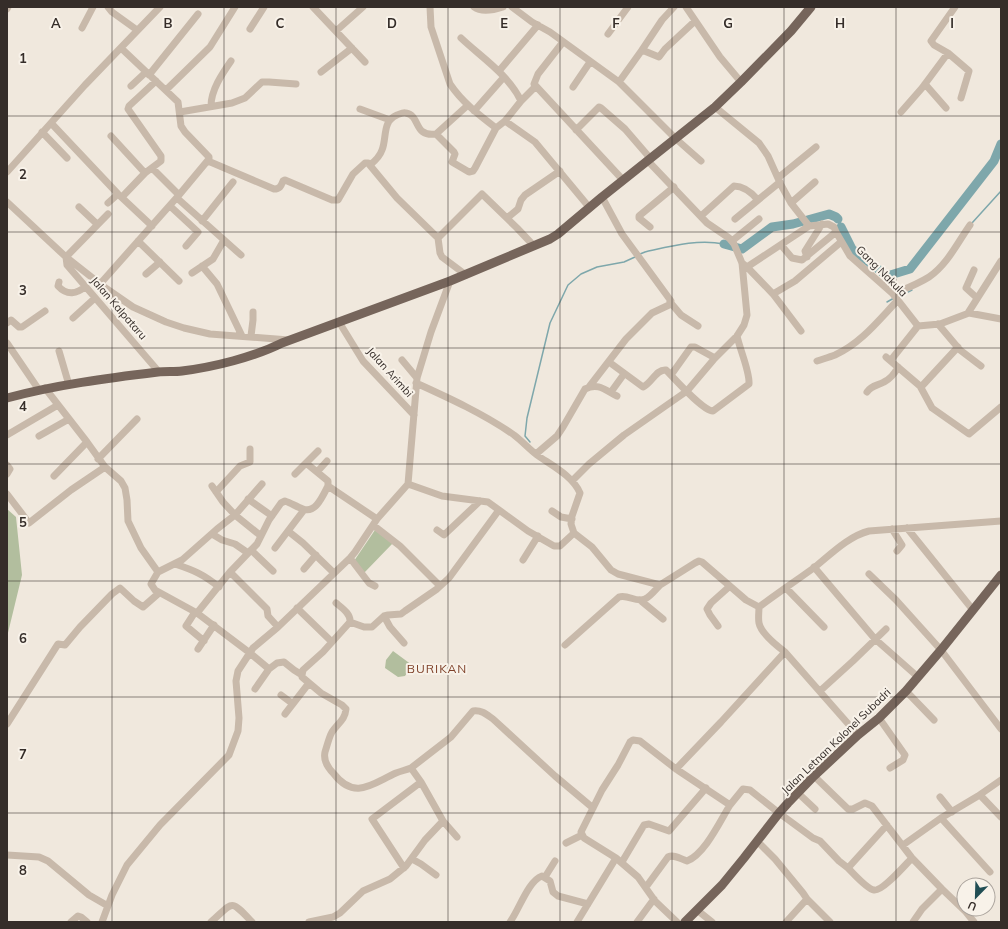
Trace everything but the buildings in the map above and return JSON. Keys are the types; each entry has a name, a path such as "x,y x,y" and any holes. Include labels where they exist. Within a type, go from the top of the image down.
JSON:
{"main road":[{"path":"7,398 42,389 159,372 183,371 218,364 266,351 291,340 466,275 534,246 558,234 648,159 715,107 791,31 811,8"},
{"name":"Jalan Letnan Kolonel Subadri","path":"685,922 722,885 779,813 814,776 906,691 941,650 1001,574"}],"street":[{"path":"82,28 93,7"},
{"path":"7,172 97,72 160,7"},
{"path":"166,90 210,47 235,7"},
{"path":"250,29 264,7"},
{"path":"313,7 365,62"},
{"path":"336,31 363,7"},
{"path":"430,7 432,27 450,84 474,111 496,128"},
{"path":"474,7 484,11 503,7"},
{"path":"512,7 619,82 701,162"},
{"path":"608,34 628,7"},
{"path":"619,82 662,20 674,7"},
{"path":"686,7 720,57 741,82"},
{"path":"955,7 931,40 934,45 948,53 969,71 961,98"},
{"path":"112,9 137,30"},
{"path":"131,86 148,73 198,14"},
{"path":"642,50 659,57 665,49 695,21"},
{"path":"474,111 538,25"},
{"path":"461,38 502,74 518,94 521,101"},
{"path":"563,42 538,74 534,82 536,86 623,180"},
{"path":"121,48 178,102 181,126 209,158 208,161"},
{"path":"321,72 352,48"},
{"path":"900,112 926,84 948,53"},
{"path":"211,106 211,100 231,61"},
{"path":"574,86 590,62"},
{"path":"108,203 120,196 145,173 161,161 161,156 128,109 129,106 156,81"},
{"path":"180,112 232,103 245,98 262,82 296,84"},
{"path":"926,84 946,108"},
{"path":"436,134 454,152 455,154 452,162 469,172 473,171 496,128 505,121 521,101 536,86"},
{"path":"370,165 374,162 383,149 385,132 390,120 395,116 403,113 409,114 412,116 417,126 423,133 430,135 436,134 468,105"},
{"path":"576,130 599,107 625,129 648,159 707,223 732,241 744,265 773,294 801,331"},
{"path":"715,107 759,143 768,156 791,203 807,223"},
{"path":"360,108 390,120"},
{"path":"505,121 535,142 589,207"},
{"path":"51,123 120,196 152,226"},
{"path":"42,132 67,158"},
{"path":"110,136 145,173"},
{"path":"735,219 816,147"},
{"path":"208,161 274,189 278,189 285,180 332,200 338,200 353,174 365,163 370,165 397,198 438,238 442,257 466,275"},
{"path":"73,318 91,293 101,285 208,161"},
{"path":"152,168 203,223 241,255"},
{"path":"507,218 518,209 521,200 525,196 560,171"},
{"path":"186,246 198,232 233,182"},
{"path":"791,203 815,182"},
{"path":"701,216 734,186 739,186 751,193 758,200"},
{"path":"650,226 639,218 639,216 674,187"},
{"path":"438,238 482,194 534,246"},
{"path":"602,197 622,234 673,306 688,320 698,326"},
{"path":"7,202 66,257 133,308 166,322 210,334 291,340"},
{"path":"170,206 198,232"},
{"path":"79,207 97,224"},
{"path":"66,257 108,214"},
{"path":"732,241 758,220"},
{"path":"744,265 781,245 807,223 831,225 834,227 836,232 802,260 792,258 781,245"},
{"path":"807,257 805,251 822,224"},
{"path":"817,361 835,355 855,343 871,329 895,298 935,272 945,261 970,225"},
{"name":"Gang Nakula","path":"836,232 850,256 895,298 918,326"},
{"path":"192,273 213,259 224,240"},
{"path":"138,241 179,281"},
{"path":"773,294 795,281 841,242"},
{"name":"Jalan Kalpataru","path":"66,257 67,265 159,372"},
{"path":"968,313 1001,261"},
{"path":"146,274 160,262"},
{"path":"572,481 589,464 624,435 687,391 715,358 737,336 744,325 746,315 744,265"},
{"path":"202,266 217,284 242,336"},
{"path":"974,270 966,288 977,298"},
{"path":"102,922 112,895 127,865 160,825 229,755 239,724 236,677 238,671 253,648 278,627 350,558 375,522 408,484 416,381 450,281"},
{"path":"59,282 58,286 60,288 72,293 91,293"},
{"path":"536,454 557,436 564,427 583,391 589,387 626,339 652,313 673,306"},
{"path":"7,323 12,320 19,327 45,311"},
{"path":"251,336 253,312"},
{"path":"1001,319 968,313 938,324 918,326 888,358 920,387 932,408 969,434 1001,407"},
{"name":"Jalan Arimbi","path":"339,322 363,361 414,414"},
{"path":"938,324 958,347 981,366"},
{"path":"609,362 643,386 647,385 661,370 666,370 708,410 713,411 749,384 749,375 740,350 737,336"},
{"path":"7,343 42,389 58,405 105,467 121,481 127,500 128,521 141,548 158,572"},
{"path":"671,375 691,346 715,358"},
{"path":"920,387 958,347"},
{"path":"59,352 69,385"},
{"path":"402,360 416,381 497,424 515,436 572,481 580,493 572,519 574,533 592,547 615,572 660,585"},
{"path":"866,392 871,387 884,383 894,375 898,367"},
{"path":"589,387 603,387 614,394 624,374"},
{"path":"7,435 58,405"},
{"path":"39,436 69,419"},
{"path":"98,458 137,419"},
{"path":"54,476 87,442"},
{"path":"250,449 250,462 240,466 214,489 235,515 261,536"},
{"path":"295,474 318,452"},
{"path":"317,472 327,461"},
{"path":"306,463 328,482 328,486 375,522 440,586"},
{"path":"7,466 10,469 7,474"},
{"path":"7,494 29,523 71,490 105,467"},
{"path":"262,484 235,515 182,560 158,572 152,586 158,592 196,612 269,669"},
{"path":"408,484 442,496 488,502 528,531 554,546 560,546 574,533"},
{"path":"204,641 186,626 230,572 257,544 272,516 283,502 288,502 304,510 311,510 315,507 328,486"},
{"path":"248,499 272,516"},
{"path":"437,530 444,536 480,501"},
{"path":"275,548 304,510"},
{"path":"350,622 368,628 372,627 384,616 401,614 440,586 449,578 499,510"},
{"path":"552,511 562,517 572,519"},
{"path":"759,606 862,533 892,529 1001,521"},
{"path":"907,528 973,610"},
{"path":"892,529 902,545 897,551"},
{"path":"288,531 334,572"},
{"path":"212,534 250,552 274,571"},
{"path":"523,560 538,536"},
{"path":"304,569 316,555"},
{"path":"350,558 369,583 375,586"},
{"path":"640,600 645,599 660,585 699,561 706,564 746,600 759,606"},
{"path":"175,564 205,576 219,587"},
{"path":"814,567 875,639 918,677"},
{"path":"230,572 267,609 268,616 278,627"},
{"path":"869,574 896,600 941,650 1001,729"},
{"path":"718,626 707,609 710,603 730,586"},
{"path":"7,724 58,644 65,645 112,594 120,588 143,607 158,592"},
{"path":"786,588 824,627"},
{"path":"565,645 619,597 623,596 640,600 664,619"},
{"path":"336,603 348,614 350,622"},
{"path":"759,606 758,623 762,630 820,691 858,735"},
{"path":"297,608 332,642"},
{"path":"384,616 394,633 404,643"},
{"path":"302,675 304,670 323,652 350,622"},
{"path":"198,649 214,625"},
{"path":"820,691 853,662 886,629"},
{"path":"676,769 722,722 784,652"},
{"path":"256,689 269,669 277,663 284,662 302,675 303,678 321,693 342,705 346,709 344,719 332,732 324,757 326,763 336,778 346,786 354,789 366,788 377,784 396,773 411,768 451,737 473,712 478,710 484,712 493,719 555,776 593,808"},
{"path":"285,714 309,683"},
{"path":"906,691 934,720"},
{"path":"281,695 292,704"},
{"path":"878,718 905,756 903,760 890,768"},
{"path":"582,835 582,828 602,790 618,765 630,742 634,740 640,741 676,769 730,805"},
{"path":"411,768 421,782 443,821 457,837"},
{"path":"814,776 848,809 853,809 861,804 868,803 872,806 912,858 966,912 974,922"},
{"path":"903,845 941,818 980,795 1001,780"},
{"path":"404,868 372,819 421,782"},
{"path":"577,922 644,825 649,824 669,831 706,788"},
{"path":"646,887 668,857 672,855 687,861 697,854 730,805 743,789 748,789 779,813 820,841 839,861 874,890 878,890 894,877 912,858"},
{"path":"798,793 815,809"},
{"path":"980,795 1001,817"},
{"path":"940,797 952,812"},
{"path":"941,818 990,872"},
{"path":"309,922 333,917 340,913 363,891 390,879 404,868 425,840 443,821"},
{"path":"848,868 887,826"},
{"path":"582,835 619,860 632,871 654,899 677,922"},
{"path":"566,843 582,835"},
{"path":"757,841 774,858 804,893 807,899 830,922"},
{"path":"7,855 39,858 48,861 89,895 108,906"},
{"path":"412,859 436,875"},
{"path":"545,877 555,861"},
{"path":"510,922 524,896 537,878 542,876 550,880 553,892 558,896 588,904"},
{"path":"913,922 922,909 942,889"},
{"path":"637,922 654,899"},
{"path":"786,922 807,899"},
{"path":"211,922 230,905 234,905 238,907 252,922"},
{"path":"697,910 712,922"},
{"path":"71,922 78,916 87,922"}],"green space":[{"path":"7,509 16,517 22,575 7,637"},
{"path":"375,530 393,543 364,573 354,561"},
{"path":"393,651 412,665 405,676 398,677 385,668 386,660"}],"waterway":[{"path":"841,227 852,249 887,276 910,269 994,161 1001,144"},
{"path":"972,223 1001,191"},
{"path":"724,244 742,249 772,227 793,224 829,214 838,219"},
{"path":"640,254 684,244 704,242 724,244"},
{"path":"530,442 525,436 527,418 550,323 568,285 581,274 597,267 624,262 635,257"},
{"path":"898,297 912,290"},
{"path":"887,302 894,298"}],"district":[{"name":"BURIKAN","path":"437,669"}]}
